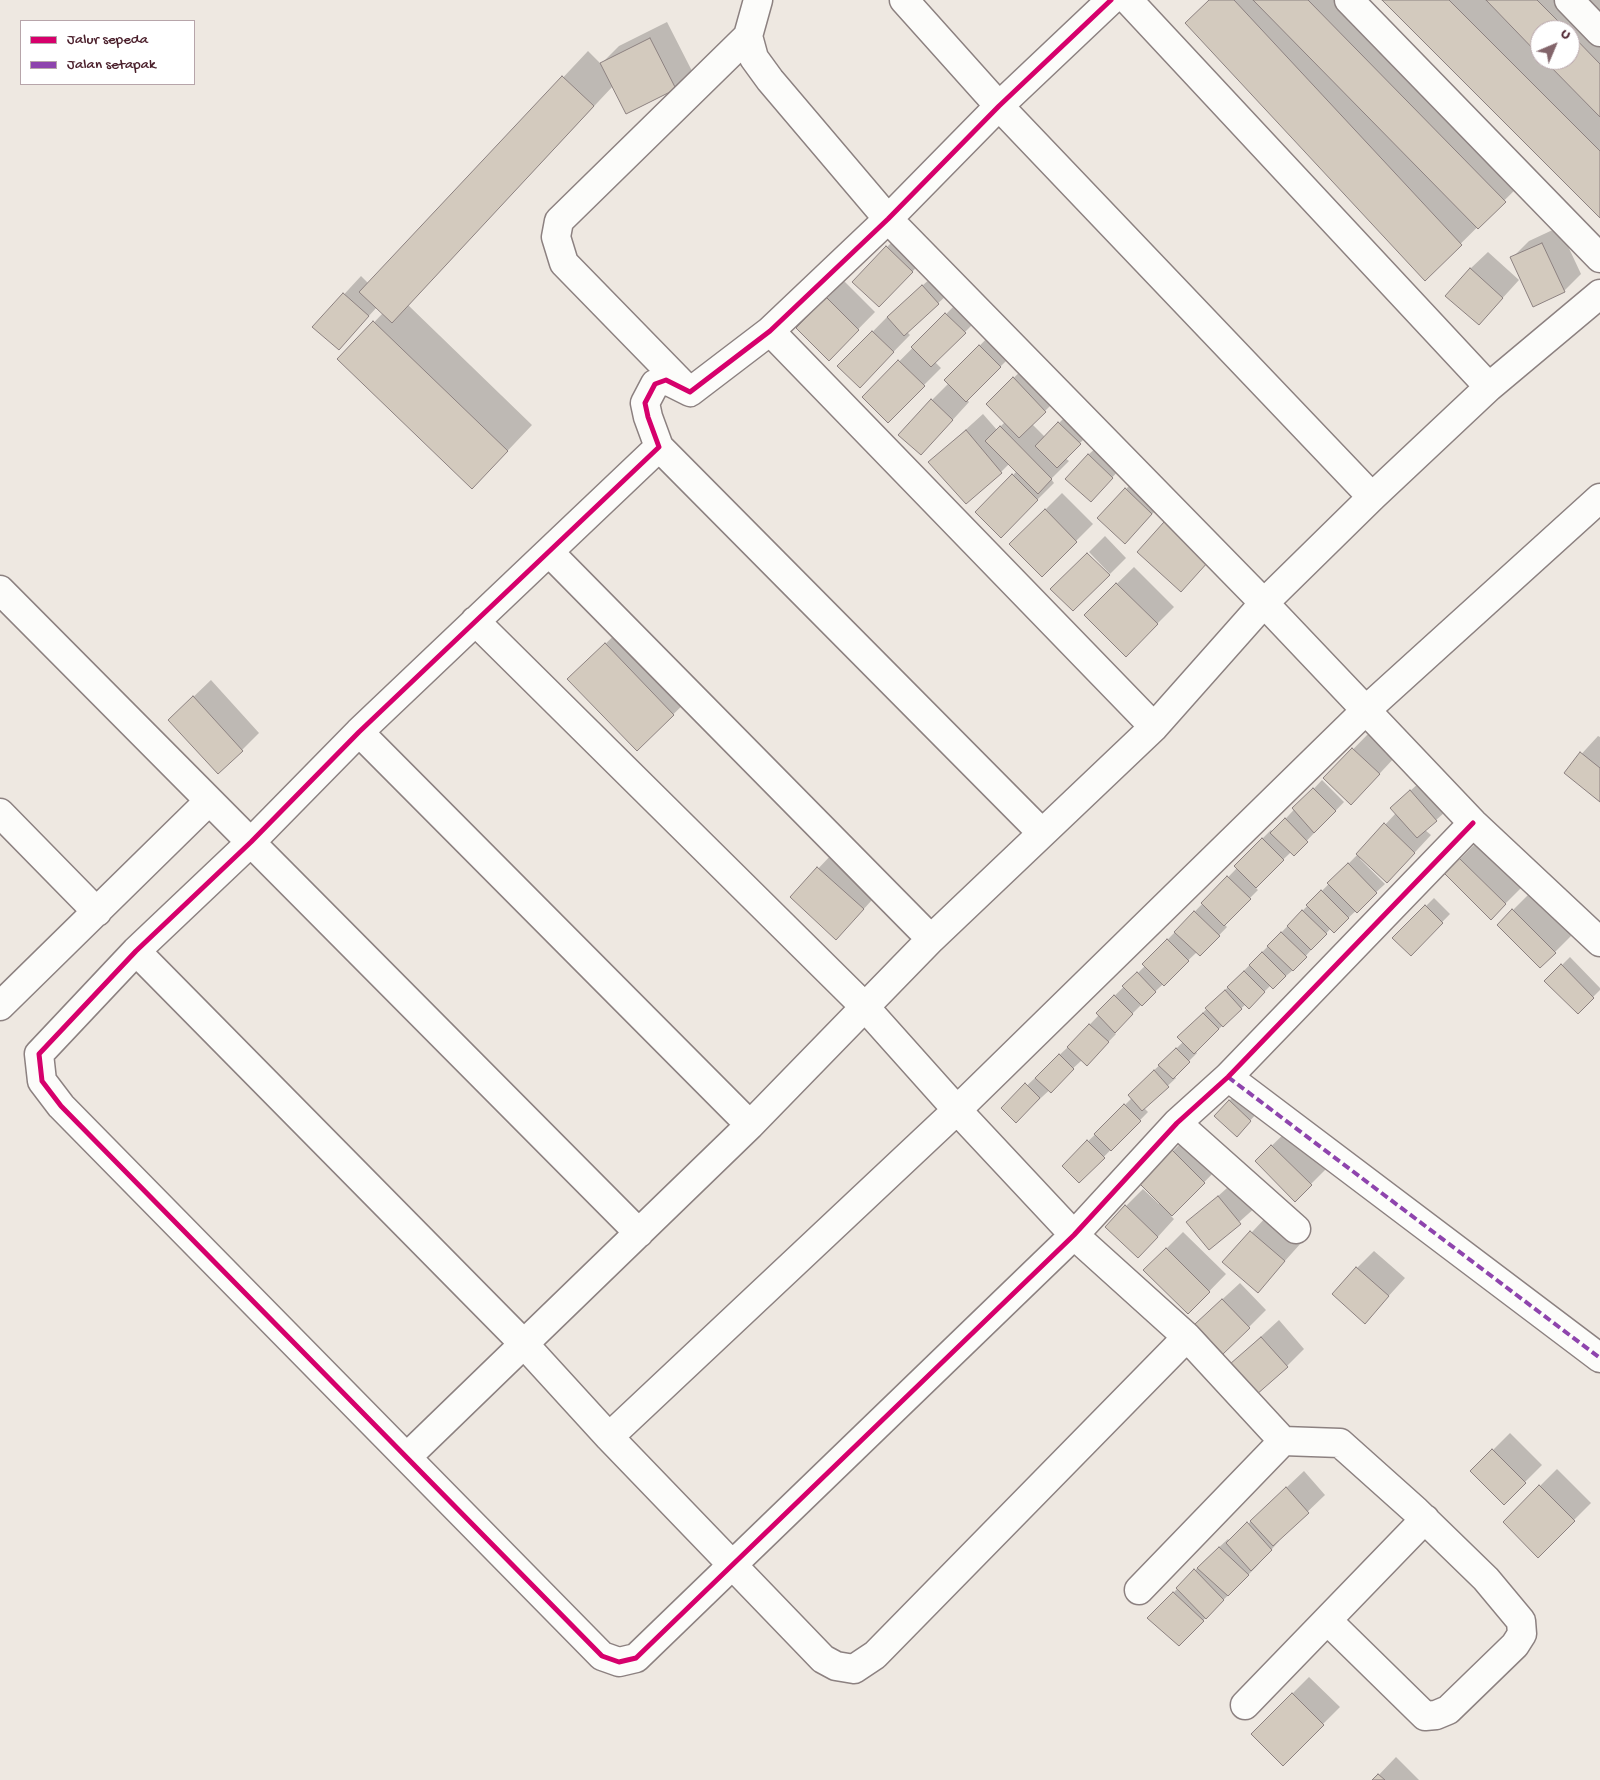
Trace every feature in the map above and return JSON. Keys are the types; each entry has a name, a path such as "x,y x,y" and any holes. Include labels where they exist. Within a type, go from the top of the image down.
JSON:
{"street":[{"path":"690,392 564,263 556,237 559,221 748,36 758,0"},
{"path":"904,0 999,106 1372,497"},
{"path":"690,392 770,331 888,219 999,106 1111,0"},
{"path":"1128,0 1489,387"},
{"path":"1349,0 1600,258"},
{"path":"1569,0 1600,32"},
{"path":"748,36 754,58 770,80 888,219 1264,603 1473,823 1600,942"},
{"path":"407,1458 750,1125 931,939 1154,727 1264,603 1372,497 1489,387 1600,294"},
{"path":"770,331 1154,727"},
{"path":"690,392 666,380 655,384 646,403 648,417 659,447 1042,832"},
{"path":"659,447 550,553 475,621 359,732 251,842 136,951 39,1054 42,1081 61,1106 602,1656 619,1662 636,1658 1074,1235 1177,1123 1228,1077 1473,823"},
{"path":"609,1437 957,1110 1366,710 1600,498"},
{"path":"550,553 931,939"},
{"path":"0,590 639,1233"},
{"path":"475,621 864,1006 957,1110 1074,1235 1187,1337 1283,1441 1340,1443 1425,1519 1486,1579 1521,1621 1522,1634 1515,1644 1448,1710 1436,1715 1425,1716 1328,1621"},
{"path":"359,732 750,1125"},
{"path":"0,1006 209,801"},
{"path":"0,813 96,912"},
{"path":"136,951 524,1344 609,1437 823,1658 836,1666 854,1669 875,1655 1187,1337"},
{"path":"1228,1077 1600,1358"},
{"path":"1177,1123 1296,1229"},
{"path":"1139,1590 1283,1441"},
{"path":"1245,1705 1425,1519"}],"building":[{"path":"1209,0 1234,0 1462,245 1425,281 1185,23"},
{"path":"1253,0 1308,0 1506,202 1478,229"},
{"path":"1382,0 1449,0 1600,151 1600,218"},
{"path":"1486,0 1537,0 1557,20 1530,20 1530,46"},
{"path":"650,38 676,89 626,114 600,63"},
{"path":"1580,43 1600,64 1600,117 1554,70 1580,70"},
{"path":"562,76 594,106 392,323 359,292"},
{"path":"1542,243 1565,292 1533,307 1510,257"},
{"path":"886,246 913,272 879,307 852,282"},
{"path":"1470,268 1503,298 1479,325 1445,296"},
{"path":"922,285 939,304 904,336 887,317"},
{"path":"343,293 369,316 339,350 312,327"},
{"path":"826,297 859,330 829,361 796,328"},
{"path":"945,313 966,333 931,367 911,347"},
{"path":"373,321 508,451 472,489 337,359"},
{"path":"872,331 894,352 860,388 837,366"},
{"path":"979,345 1001,367 966,402 944,380"},
{"path":"898,360 925,386 888,423 862,397"},
{"path":"1013,377 1046,412 1019,438 986,404"},
{"path":"931,399 953,420 921,455 898,435"},
{"path":"1058,422 1081,444 1057,468 1035,446"},
{"path":"1000,426 1052,479 1038,494 985,441"},
{"path":"966,430 1002,473 966,504 928,462"},
{"path":"1088,454 1113,478 1091,502 1065,479"},
{"path":"1012,474 1038,500 1001,538 975,512"},
{"path":"1125,488 1152,514 1125,544 1097,518"},
{"path":"1045,509 1077,542 1042,577 1009,544"},
{"path":"1164,522 1208,562 1181,592 1137,552"},
{"path":"1087,553 1110,575 1073,611 1050,589"},
{"path":"1116,583 1158,624 1126,657 1084,615"},
{"path":"605,643 674,715 637,751 567,679"},
{"path":"193,696 243,751 218,774 168,720"},
{"path":"1352,748 1380,774 1351,805 1323,778"},
{"path":"1580,752 1600,768 1600,802 1564,773"},
{"path":"1313,788 1336,811 1314,833 1292,808"},
{"path":"1410,790 1437,821 1417,838 1390,808"},
{"path":"1285,818 1308,842 1294,856 1270,833"},
{"path":"1384,823 1415,853 1387,883 1356,854"},
{"path":"1262,838 1284,860 1256,888 1234,866"},
{"path":"1459,858 1506,904 1491,920 1444,873"},
{"path":"1348,863 1377,893 1357,913 1327,883"},
{"path":"817,867 864,909 836,940 790,897"},
{"path":"1227,876 1251,899 1224,926 1201,903"},
{"path":"1321,890 1349,918 1334,933 1306,905"},
{"path":"1425,905 1443,923 1411,956 1392,938"},
{"path":"1512,909 1556,953 1540,968 1497,925"},
{"path":"1302,910 1327,934 1311,950 1287,926"},
{"path":"1194,911 1220,936 1200,956 1174,932"},
{"path":"1281,932 1307,957 1293,971 1267,946"},
{"path":"1167,939 1189,961 1164,986 1142,964"},
{"path":"1262,952 1286,976 1273,989 1249,965"},
{"path":"1561,964 1594,998 1578,1014 1544,981"},
{"path":"1244,971 1265,992 1249,1009 1227,987"},
{"path":"1137,972 1156,992 1142,1006 1122,986"},
{"path":"1225,990 1242,1009 1223,1027 1205,1008"},
{"path":"1114,995 1133,1014 1115,1033 1096,1013"},
{"path":"1203,1013 1219,1029 1194,1054 1177,1037"},
{"path":"1089,1024 1109,1042 1087,1066 1067,1047"},
{"path":"1176,1048 1190,1062 1173,1079 1158,1065"},
{"path":"1059,1054 1074,1069 1051,1093 1035,1078"},
{"path":"1154,1070 1169,1087 1142,1111 1128,1095"},
{"path":"1025,1083 1040,1098 1016,1123 1001,1108"},
{"path":"1229,1100 1251,1121 1237,1137 1214,1116"},
{"path":"1124,1104 1141,1121 1111,1151 1094,1134"},
{"path":"1087,1140 1105,1158 1079,1183 1062,1166"},
{"path":"1271,1145 1312,1185 1295,1202 1255,1161"},
{"path":"1172,1150 1205,1183 1172,1216 1139,1183"},
{"path":"1218,1196 1241,1224 1209,1250 1186,1222"},
{"path":"1125,1205 1158,1237 1138,1258 1105,1227"},
{"path":"1250,1231 1285,1261 1258,1293 1222,1262"},
{"path":"1166,1248 1210,1292 1188,1314 1143,1270"},
{"path":"1356,1267 1389,1296 1365,1324 1332,1294"},
{"path":"1222,1299 1250,1328 1223,1354 1195,1324"},
{"path":"1261,1337 1288,1367 1256,1395 1230,1364"},
{"path":"1492,1449 1526,1483 1504,1505 1470,1471"},
{"path":"1539,1485 1575,1521 1538,1558 1503,1522"},
{"path":"1286,1487 1309,1513 1273,1546 1250,1521"},
{"path":"1247,1522 1272,1550 1251,1571 1226,1543"},
{"path":"1219,1547 1249,1575 1228,1596 1197,1568"},
{"path":"1194,1569 1224,1600 1206,1619 1176,1588"},
{"path":"1173,1592 1204,1621 1179,1646 1147,1618"},
{"path":"1292,1693 1324,1725 1283,1766 1251,1734"},
{"path":"1378,1774 1385,1780 1372,1780"}],"marked path":[{"path":"1228,1077 1600,1358"}],"cycle path":[{"path":"1111,0 999,106 888,219 770,331 690,392 666,380 655,384 645,403 659,447 359,732 251,842 136,951 39,1054 42,1081 61,1106 602,1656 619,1662 636,1658 1074,1235 1177,1123 1228,1077 1473,823"}]}
